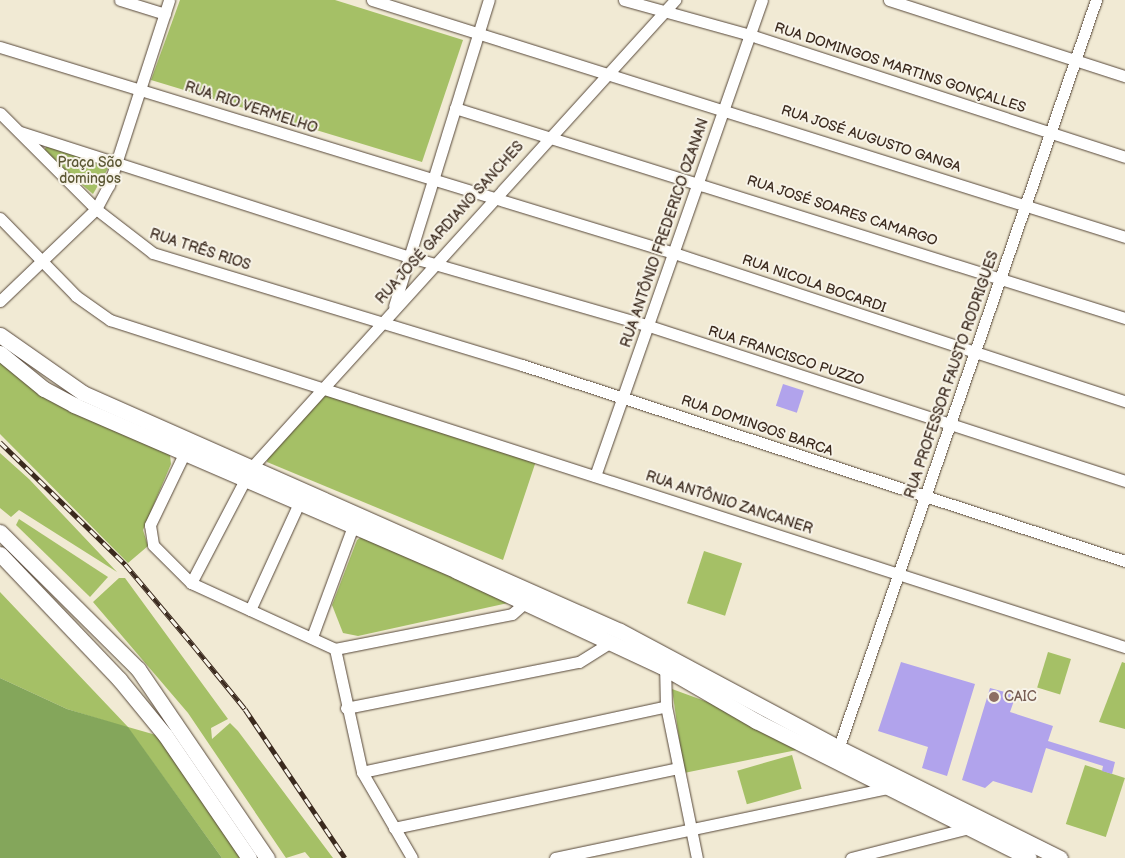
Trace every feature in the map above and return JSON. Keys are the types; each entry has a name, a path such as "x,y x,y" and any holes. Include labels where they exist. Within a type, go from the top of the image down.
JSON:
{"main road":[{"path":"0,335 66,384 247,473 460,565 666,661 836,754 892,787 1027,857"},
{"path":"0,353 44,389 184,454 247,473 299,504 460,565 526,602 610,643 666,661"},
{"path":"0,532 138,669 246,840 249,858"},
{"path":"0,554 119,678 246,840 267,858"},
{"path":"836,754 1060,858"}],"street":[{"path":"120,0 165,14"},
{"path":"0,302 96,208 119,161 169,0"},
{"name":"RUA JOSÉ AUGUSTO GANGA","path":"372,0 606,74 725,108 1125,237"},
{"path":"393,309 407,256 489,0"},
{"name":"RUA DOMINGOS MARTINS GONÇALLES","path":"624,0 663,13 750,35 1125,157"},
{"name":"RUA JOSÉ GARDIANO SANCHES","path":"191,583 247,473 325,388 379,322 436,264 548,137 674,0"},
{"name":"RUA ANTÔNIO FREDERICO OZANAN","path":"596,476 762,0"},
{"path":"889,0 1125,76"},
{"name":"RUA PROFESSOR FAUSTO RODRIGUES","path":"836,754 1028,205 1096,0"},
{"name":"RUA RIO VERMELHO","path":"0,47 142,88 493,200"},
{"name":"RUA JOSÉ SOARES CAMARGO","path":"455,108 699,182 1125,318"},
{"name":"RUA TRÊS RIOS","path":"0,113 96,208 153,253 379,322"},
{"name":"RUA FRANCISCO PUZZO","path":"18,132 48,139 119,161 407,256 649,326 951,427 1125,481"},
{"path":"39,153 48,139"},
{"name":"RUA NICOLA BOCARDI","path":"493,200 674,253 976,354 1125,401"},
{"name":"RUA ANTÔNIO ZANCANER","path":"0,218 83,302 110,320 1125,647"},
{"name":"RUA DOMINGOS BARCA","path":"379,322 624,398 925,498 1125,561"},
{"path":"184,454 150,525 149,537 191,583 335,649 512,614 526,602"},
{"path":"250,610 299,504"},
{"path":"312,637 353,526"},
{"path":"346,708 579,662 610,643"},
{"path":"335,649 346,708 362,772 412,858"},
{"path":"666,661 666,706 697,858"},
{"path":"362,772 666,706"},
{"path":"394,828 678,768"},
{"path":"556,858 892,787"},
{"path":"851,858 969,828"}],"green space":[{"path":"180,0 335,0 463,40 422,162 151,80"},
{"name":"Praça São domingos","path":"49,142 113,160 93,194 43,152"},
{"path":"0,358 170,455 171,464 143,530 148,546 128,563 0,434"},
{"path":"325,395 536,461 503,560 267,462 268,456"},
{"path":"0,453 29,479 117,572 19,510 11,517 0,508"},
{"path":"19,519 108,577 90,597 16,525"},
{"path":"363,536 371,538 508,603 358,636 343,633 332,605 357,540"},
{"path":"704,551 742,563 725,616 687,603"},
{"path":"119,578 125,578 228,719 211,728 212,739 230,723 238,731 333,858 310,858 305,852 286,858 188,713 93,602"},
{"path":"0,592 128,727 156,735 246,858 222,858 128,728 67,709 0,678"},
{"path":"1048,652 1071,659 1060,694 1037,687"},
{"path":"1122,662 1125,663 1125,729 1099,722"},
{"path":"0,678 67,709 128,727 222,858 0,858"},
{"path":"672,689 724,708 797,750 684,773"},
{"path":"792,755 802,789 747,804 737,771"},
{"path":"1085,765 1125,778 1106,837 1066,824"}],"building":[{"path":"783,384 804,391 797,413 776,406"},
{"path":"901,662 975,684 947,776 922,768 928,747 878,731"},
{"path":"990,688 1016,695 1010,712 1053,726 1048,741 1115,762 1112,774 1102,771 1103,766 1046,748 1032,793 993,781 985,788 962,780"}],"railway":[{"path":"0,442 125,564 193,645 245,709 345,858"}],"place":[{"name":"CAIC","path":"994,697"}]}
